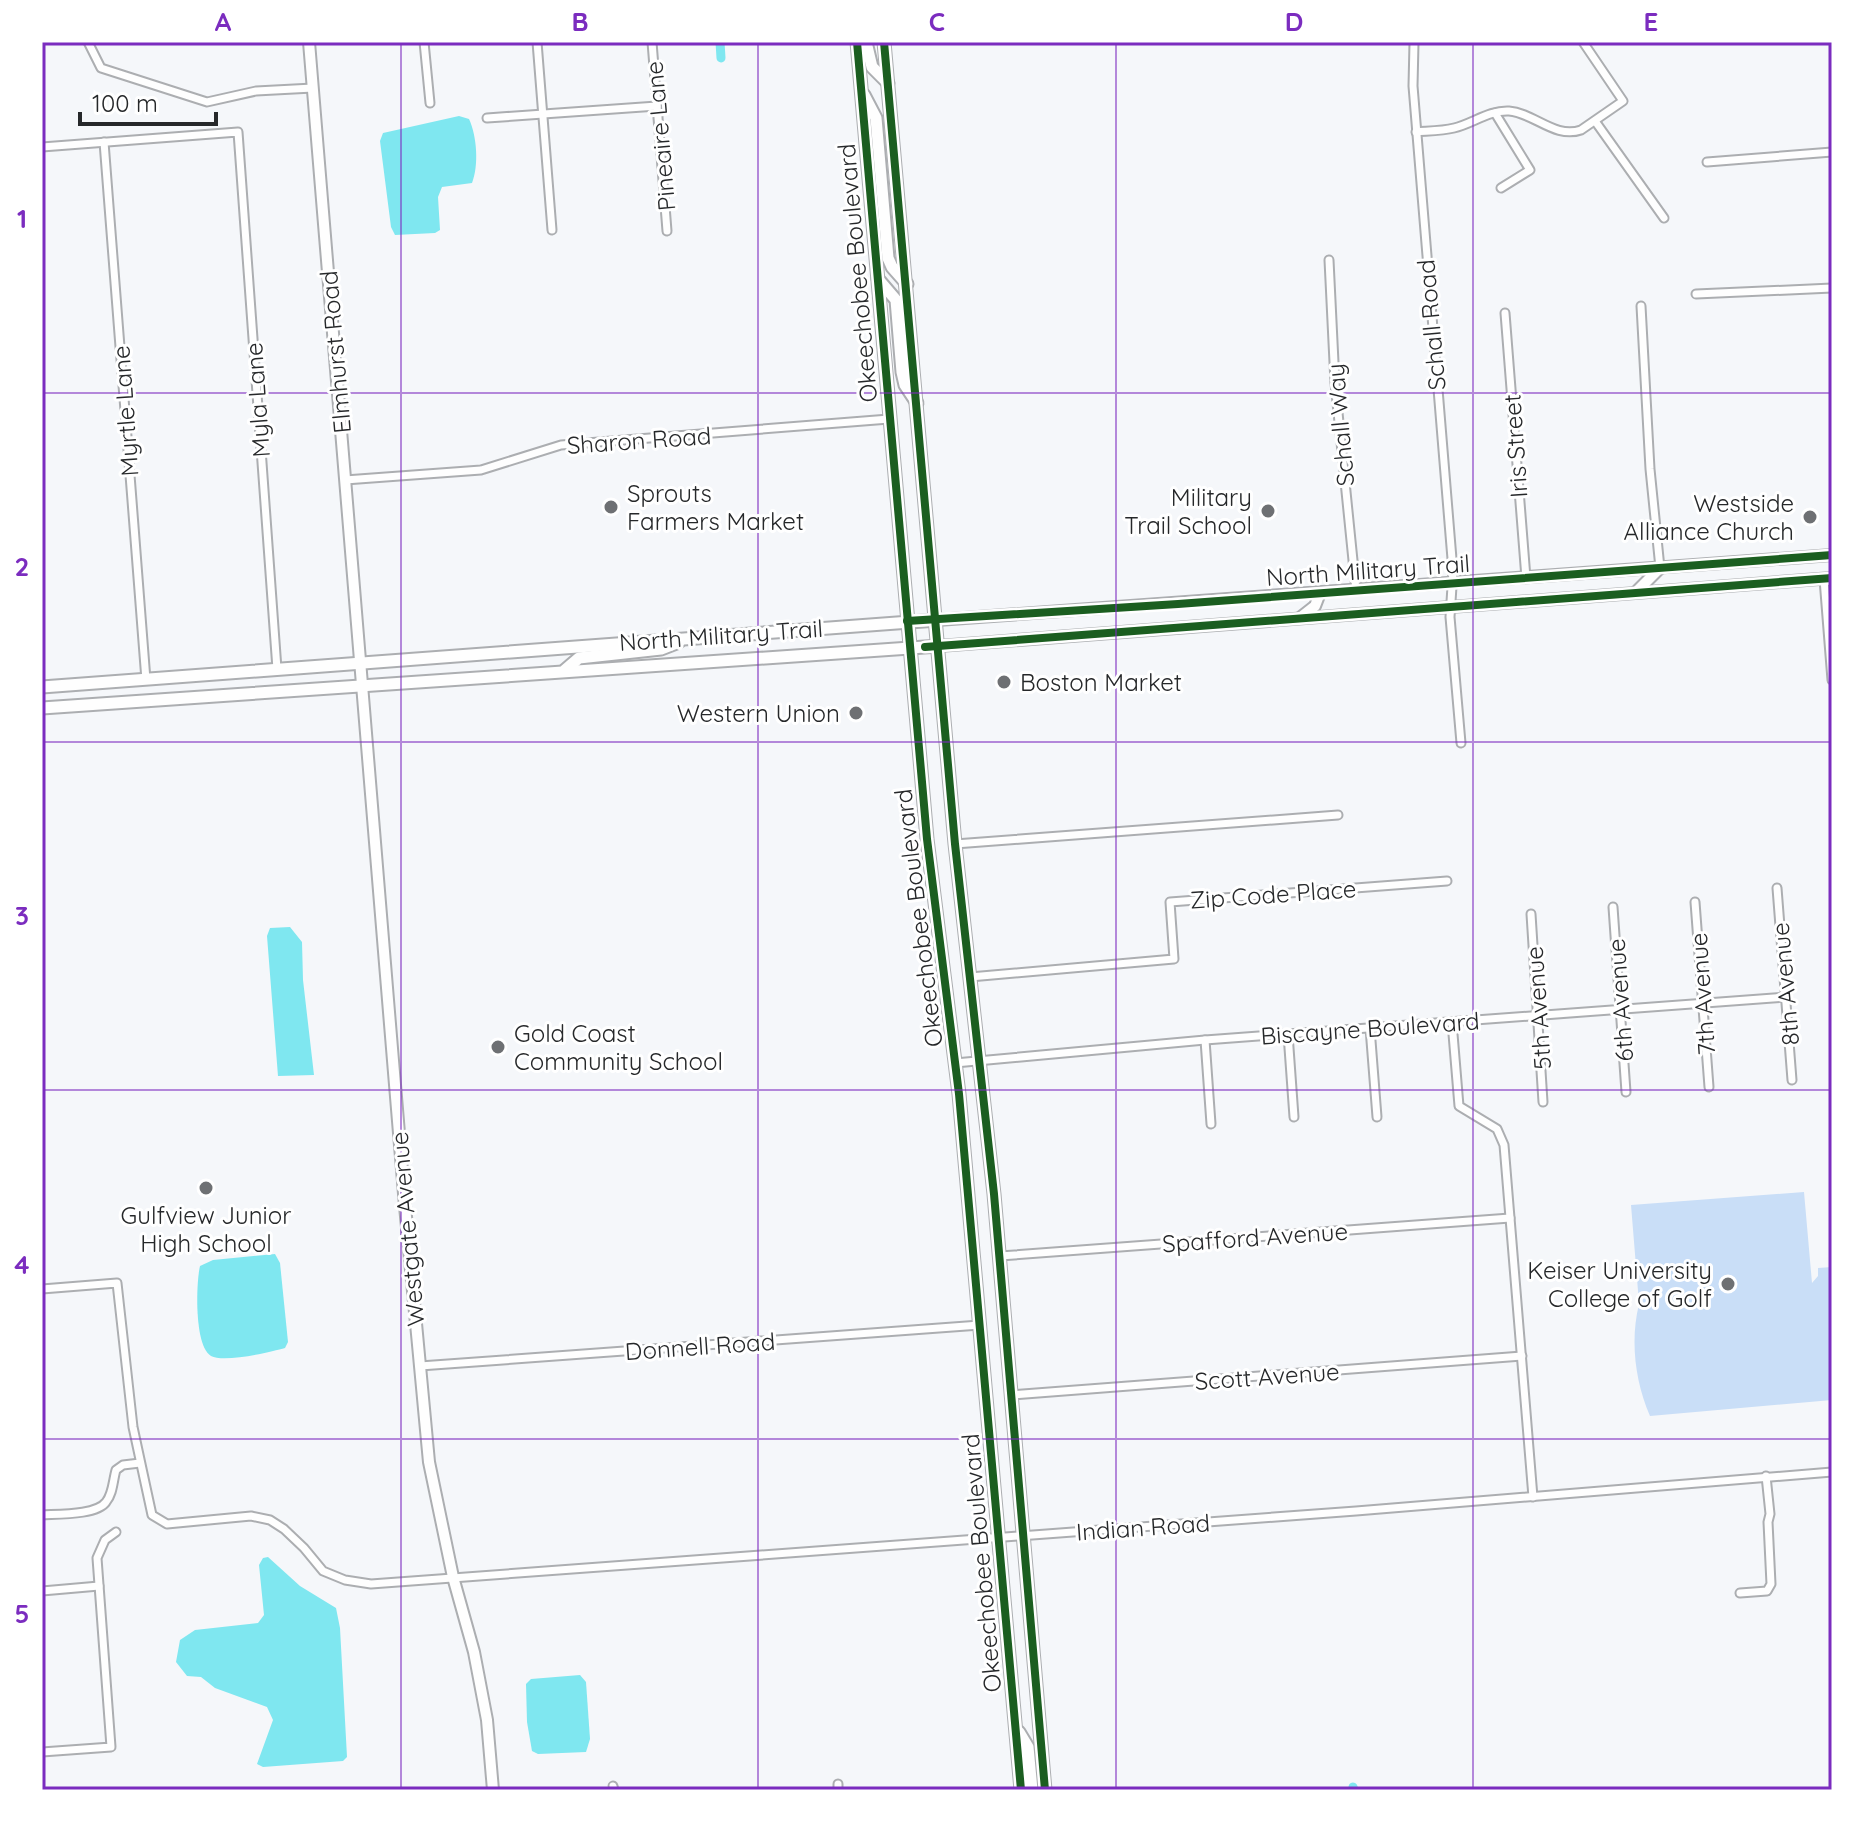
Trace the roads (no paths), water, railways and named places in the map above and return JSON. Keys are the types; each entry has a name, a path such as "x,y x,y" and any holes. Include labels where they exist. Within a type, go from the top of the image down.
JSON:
{"main road":[{"name":"Elmhurst Road","path":"309,42 361,662"},
{"name":"Okeechobee Boulevard","path":"857,42 909,648 927,839 955,1063 1021,1790"},
{"path":"866,42 872,67 888,83"},
{"name":"Okeechobee Boulevard","path":"884,42 955,844 1000,1256 1045,1790"},
{"path":"860,87 876,118 888,258 907,284"},
{"path":"877,279 896,300 902,372 905,385 918,403"},
{"name":"North Military Trail","path":"42,687 1832,555"},
{"path":"1636,592 1660,568"},
{"name":"North Military Trail","path":"42,708 939,646 1828,578"},
{"path":"1299,618 1315,606 1320,593"},
{"path":"565,670 579,658 661,649 686,638"},
{"name":"Westgate Avenue","path":"361,662 429,1462 453,1577 474,1652 487,1720 493,1790"},
{"path":"1016,1728 1028,1747 1032,1790"}],"street":[{"path":"88,42 101,68 207,102 256,91 313,88"},
{"path":"424,42 430,103"},
{"path":"537,42 552,230"},
{"name":"Pineaire Lane","path":"652,42 667,231"},
{"path":"1416,132 1455,128 1495,113 1518,113 1558,130 1573,132 1595,121 1623,101 1583,42"},
{"name":"Schall Road","path":"1414,43 1416,132 1453,583 1451,606 1461,743"},
{"path":"487,118 657,106"},
{"path":"1495,113 1530,170 1501,188"},
{"path":"1595,121 1664,218"},
{"name":"Myla Lane","path":"104,142 238,132 277,669"},
{"path":"42,147 104,142"},
{"name":"Myrtle Lane","path":"104,142 146,680"},
{"path":"1707,162 1832,152"},
{"name":"Schall Way","path":"1329,260 1335,383 1356,590"},
{"path":"1696,294 1832,288"},
{"path":"1641,306 1650,469 1660,568"},
{"name":"Iris Street","path":"1505,313 1526,578"},
{"name":"Sharon Road","path":"345,480 481,470 561,445 889,419"},
{"path":"1828,578 1832,680"},
{"path":"955,844 1338,815"},
{"name":"Zip Code Place","path":"970,977 1174,959 1170,902 1447,881"},
{"name":"8th Avenue","path":"1777,888 1792,1080"},
{"name":"7th Avenue","path":"1695,902 1709,1087"},
{"name":"6th Avenue","path":"1613,907 1626,1092"},
{"name":"5th Avenue","path":"1531,914 1540,1015 1543,1102"},
{"name":"Biscayne Boulevard","path":"955,1063 1205,1040 1786,997"},
{"path":"1452,1022 1459,1106 1489,1123 1502,1136 1533,1497"},
{"path":"1370,1028 1377,1117"},
{"path":"1288,1034 1294,1117"},
{"path":"1205,1040 1211,1124"},
{"name":"Spafford Avenue","path":"1000,1256 1510,1218"},
{"path":"42,1289 117,1283 129,1400 140,1463 123,1465 116,1470 110,1495 105,1505 96,1510 42,1515"},
{"name":"Donnell Road","path":"420,1366 980,1325"},
{"name":"Scott Avenue","path":"1011,1395 1522,1356"},
{"name":"Indian Road","path":"140,1463 152,1515 167,1524 251,1516 270,1520 294,1538 323,1571 345,1580 371,1584 1832,1472"},
{"path":"1740,1593 1767,1591 1771,1584 1766,1476"},
{"path":"42,1752 111,1747 98,1552 105,1540 116,1532"},
{"path":"42,1591 99,1586"}],"water":[{"path":"459,116 469,119 474,134 476,160 472,183 442,187 438,197 440,230 435,233 395,235 391,227 380,141 383,133"},
{"path":"290,927 302,942 303,980 314,1075 278,1076 267,936 270,928"},
{"path":"275,1254 280,1263 288,1342 285,1348 236,1358 211,1356 205,1350 199,1328 197,1299 200,1266 213,1260"},
{"path":"268,1557 300,1586 336,1608 340,1628 347,1757 343,1761 263,1767 257,1764 273,1720 267,1707 215,1688 201,1677 187,1676 176,1662 180,1640 195,1630 258,1623 264,1615 259,1565 263,1558"},
{"path":"580,1675 586,1682 590,1739 586,1752 538,1754 532,1751 526,1684 531,1679"}],"waterway":[{"path":"720,42 721,58"}],"place":[{"name":"Sprouts Farmers Market","path":"611,507"},
{"name":"Military Trail School","path":"1268,511"},
{"name":"Westside Alliance Church","path":"1810,517"},
{"name":"Boston Market","path":"1004,682"},
{"name":"Western Union","path":"856,713"},
{"name":"Gold Coast Community School","path":"498,1047"},
{"name":"Gulfview Junior High School","path":"206,1188"},
{"name":"Keiser University College of Golf","path":"1728,1284"}]}
